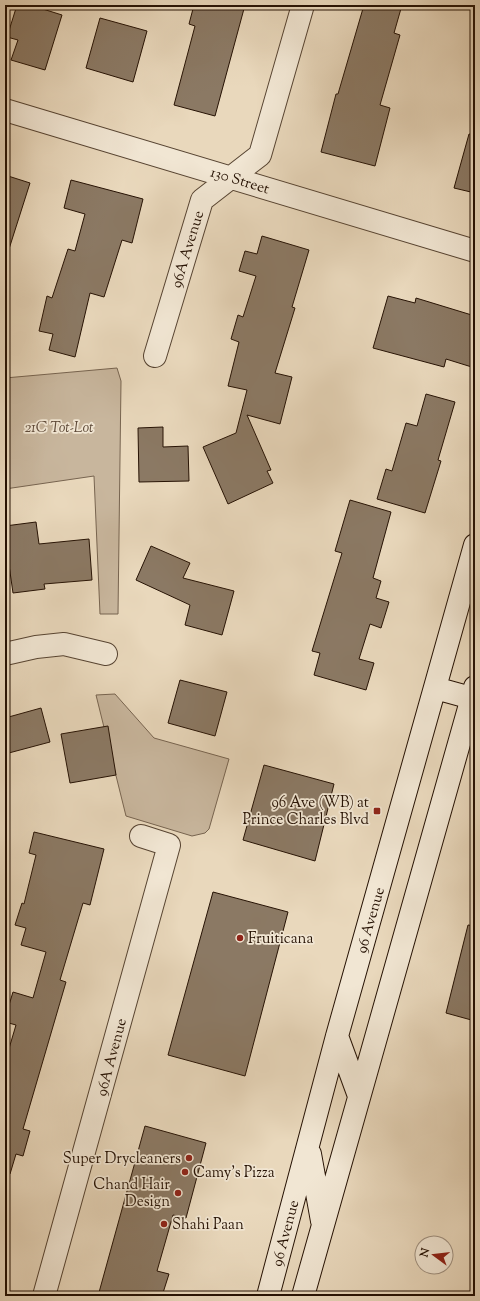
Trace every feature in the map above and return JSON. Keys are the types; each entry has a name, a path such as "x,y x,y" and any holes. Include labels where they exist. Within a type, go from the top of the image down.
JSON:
{"main road":[{"name":"96A Avenue","path":"155,356 202,200 260,155 302,5"},
{"name":"130 Street","path":"5,110 475,250"},
{"name":"96 Avenue","path":"268,1296 338,1036 475,546"},
{"path":"5,654 36,647 64,644 106,654"},
{"path":"303,1296 474,695 435,688"},
{"name":"96A Avenue","path":"44,1296 169,845 142,836"},
{"path":"338,1036 359,1096"},
{"path":"308,1148 323,1226"}],"green space":[{"name":"21C Tot-Lot","path":"117,368 121,381 118,614 100,614 94,476 5,489 5,378"},
{"path":"115,694 154,738 229,759 209,829 205,833 192,836 126,816 96,695"}],"building":[{"path":"17,5 30,5 62,15 45,70 11,60 18,40 7,37"},
{"path":"194,5 245,5 215,116 174,105 195,26 189,24"},
{"path":"364,5 402,5 394,33 400,35 380,105 390,108 375,166 321,152 336,94 338,94"},
{"path":"100,18 147,31 133,82 86,68"},
{"path":"469,134 475,135 475,193 454,188"},
{"path":"5,175 30,183 9,249 5,249"},
{"path":"71,180 143,199 132,243 122,240 104,297 90,293 75,357 49,350 53,334 39,331 47,296 52,298 68,249 75,251 85,214 64,208"},
{"path":"262,236 309,250 292,307 295,308 275,373 292,377 280,424 247,415 271,470 267,471 273,483 228,504 203,447 236,433 247,390 228,386 239,342 231,339 238,315 243,317 256,276 239,271 245,251 257,254"},
{"path":"388,296 415,303 416,298 475,316 475,368 446,359 444,367 373,348"},
{"path":"426,394 455,402 438,460 441,461 425,513 377,499 386,469 392,471 406,423 417,426"},
{"path":"163,427 163,447 188,446 189,481 139,482 138,428"},
{"path":"350,500 391,512 373,578 381,581 376,598 389,602 381,628 370,624 359,659 374,663 366,690 314,675 320,653 312,651 342,553 335,551"},
{"path":"36,522 39,544 89,539 92,580 44,584 45,589 13,593 9,565 5,565 5,526"},
{"path":"151,546 190,563 183,578 234,591 222,635 185,625 190,605 136,580"},
{"path":"180,680 227,692 215,736 168,723"},
{"path":"41,708 50,742 5,754 5,718"},
{"path":"108,726 116,775 70,783 61,734"},
{"path":"264,765 334,784 315,861 243,840"},
{"path":"34,832 104,849 90,905 83,903 60,980 66,982 23,1129 30,1131 23,1156 16,1154 10,1174 5,1173 5,1062 16,1025 5,1022 5,1018 13,992 33,998 46,952 21,945 26,928 15,925 22,903 24,904 36,855 29,853"},
{"path":"213,892 288,912 245,1076 168,1055"},
{"path":"468,925 475,926 475,1021 446,1013"},
{"path":"145,1126 206,1143 186,1218 173,1215 157,1271 169,1274 162,1296 98,1296"}],"place":[{"name":"96 Ave (WB) at Prince Charles Blvd","path":"377,811"},
{"name":"Fruiticana","path":"240,938"},
{"name":"Super Drycleaners","path":"189,1158"},
{"name":"Camy's Pizza","path":"185,1172"},
{"name":"Chand Hair Design","path":"178,1193"},
{"name":"Shahi Paan","path":"164,1224"}]}
